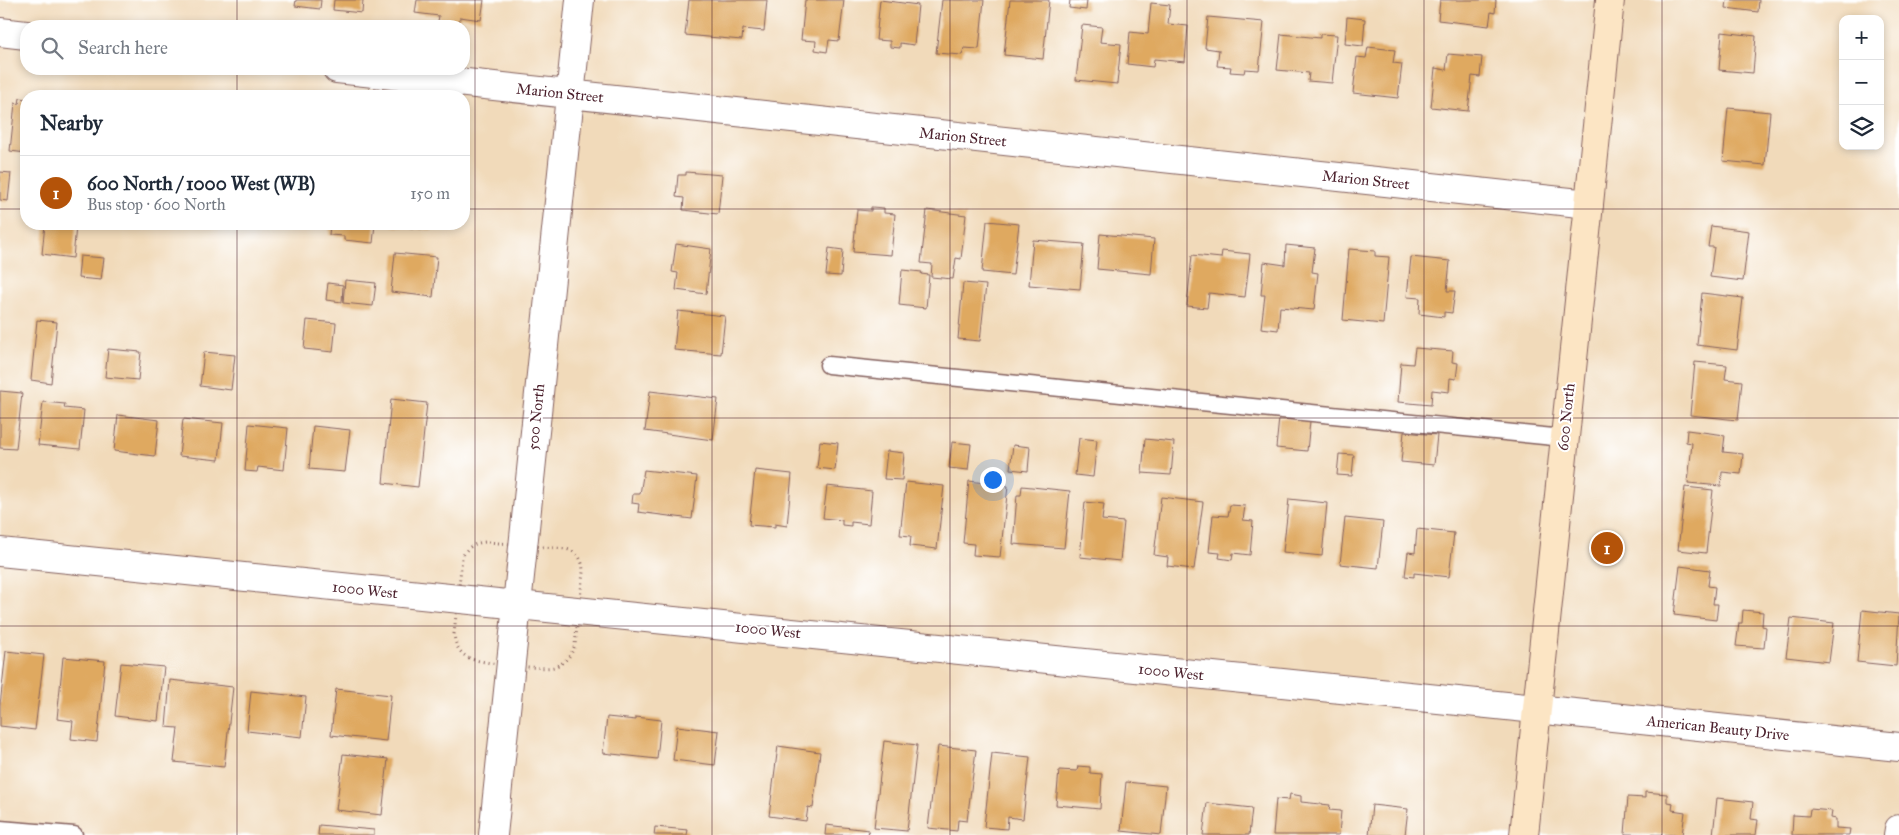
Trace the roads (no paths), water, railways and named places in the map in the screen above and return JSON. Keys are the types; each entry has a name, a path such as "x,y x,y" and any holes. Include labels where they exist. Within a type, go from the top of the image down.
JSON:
{"main road":[{"name":"600 North","path":"1524,835 1610,0"}],"street":[{"name":"500 North","path":"493,835 580,0"},
{"path":"0,32 20,34"},
{"name":"Marion Street","path":"393,75 1589,204"},
{"name":"1000 West","path":"0,552 1536,709"},
{"name":"American Beauty Drive","path":"1536,709 1899,747"},
{"path":"1898,835 1899,829"}],"lane":[{"path":"828,365 1564,438"},
{"path":"0,829 74,835"}],"place":[{"name":"600 North / 1000 West (WB)","path":"1607,548"}]}
